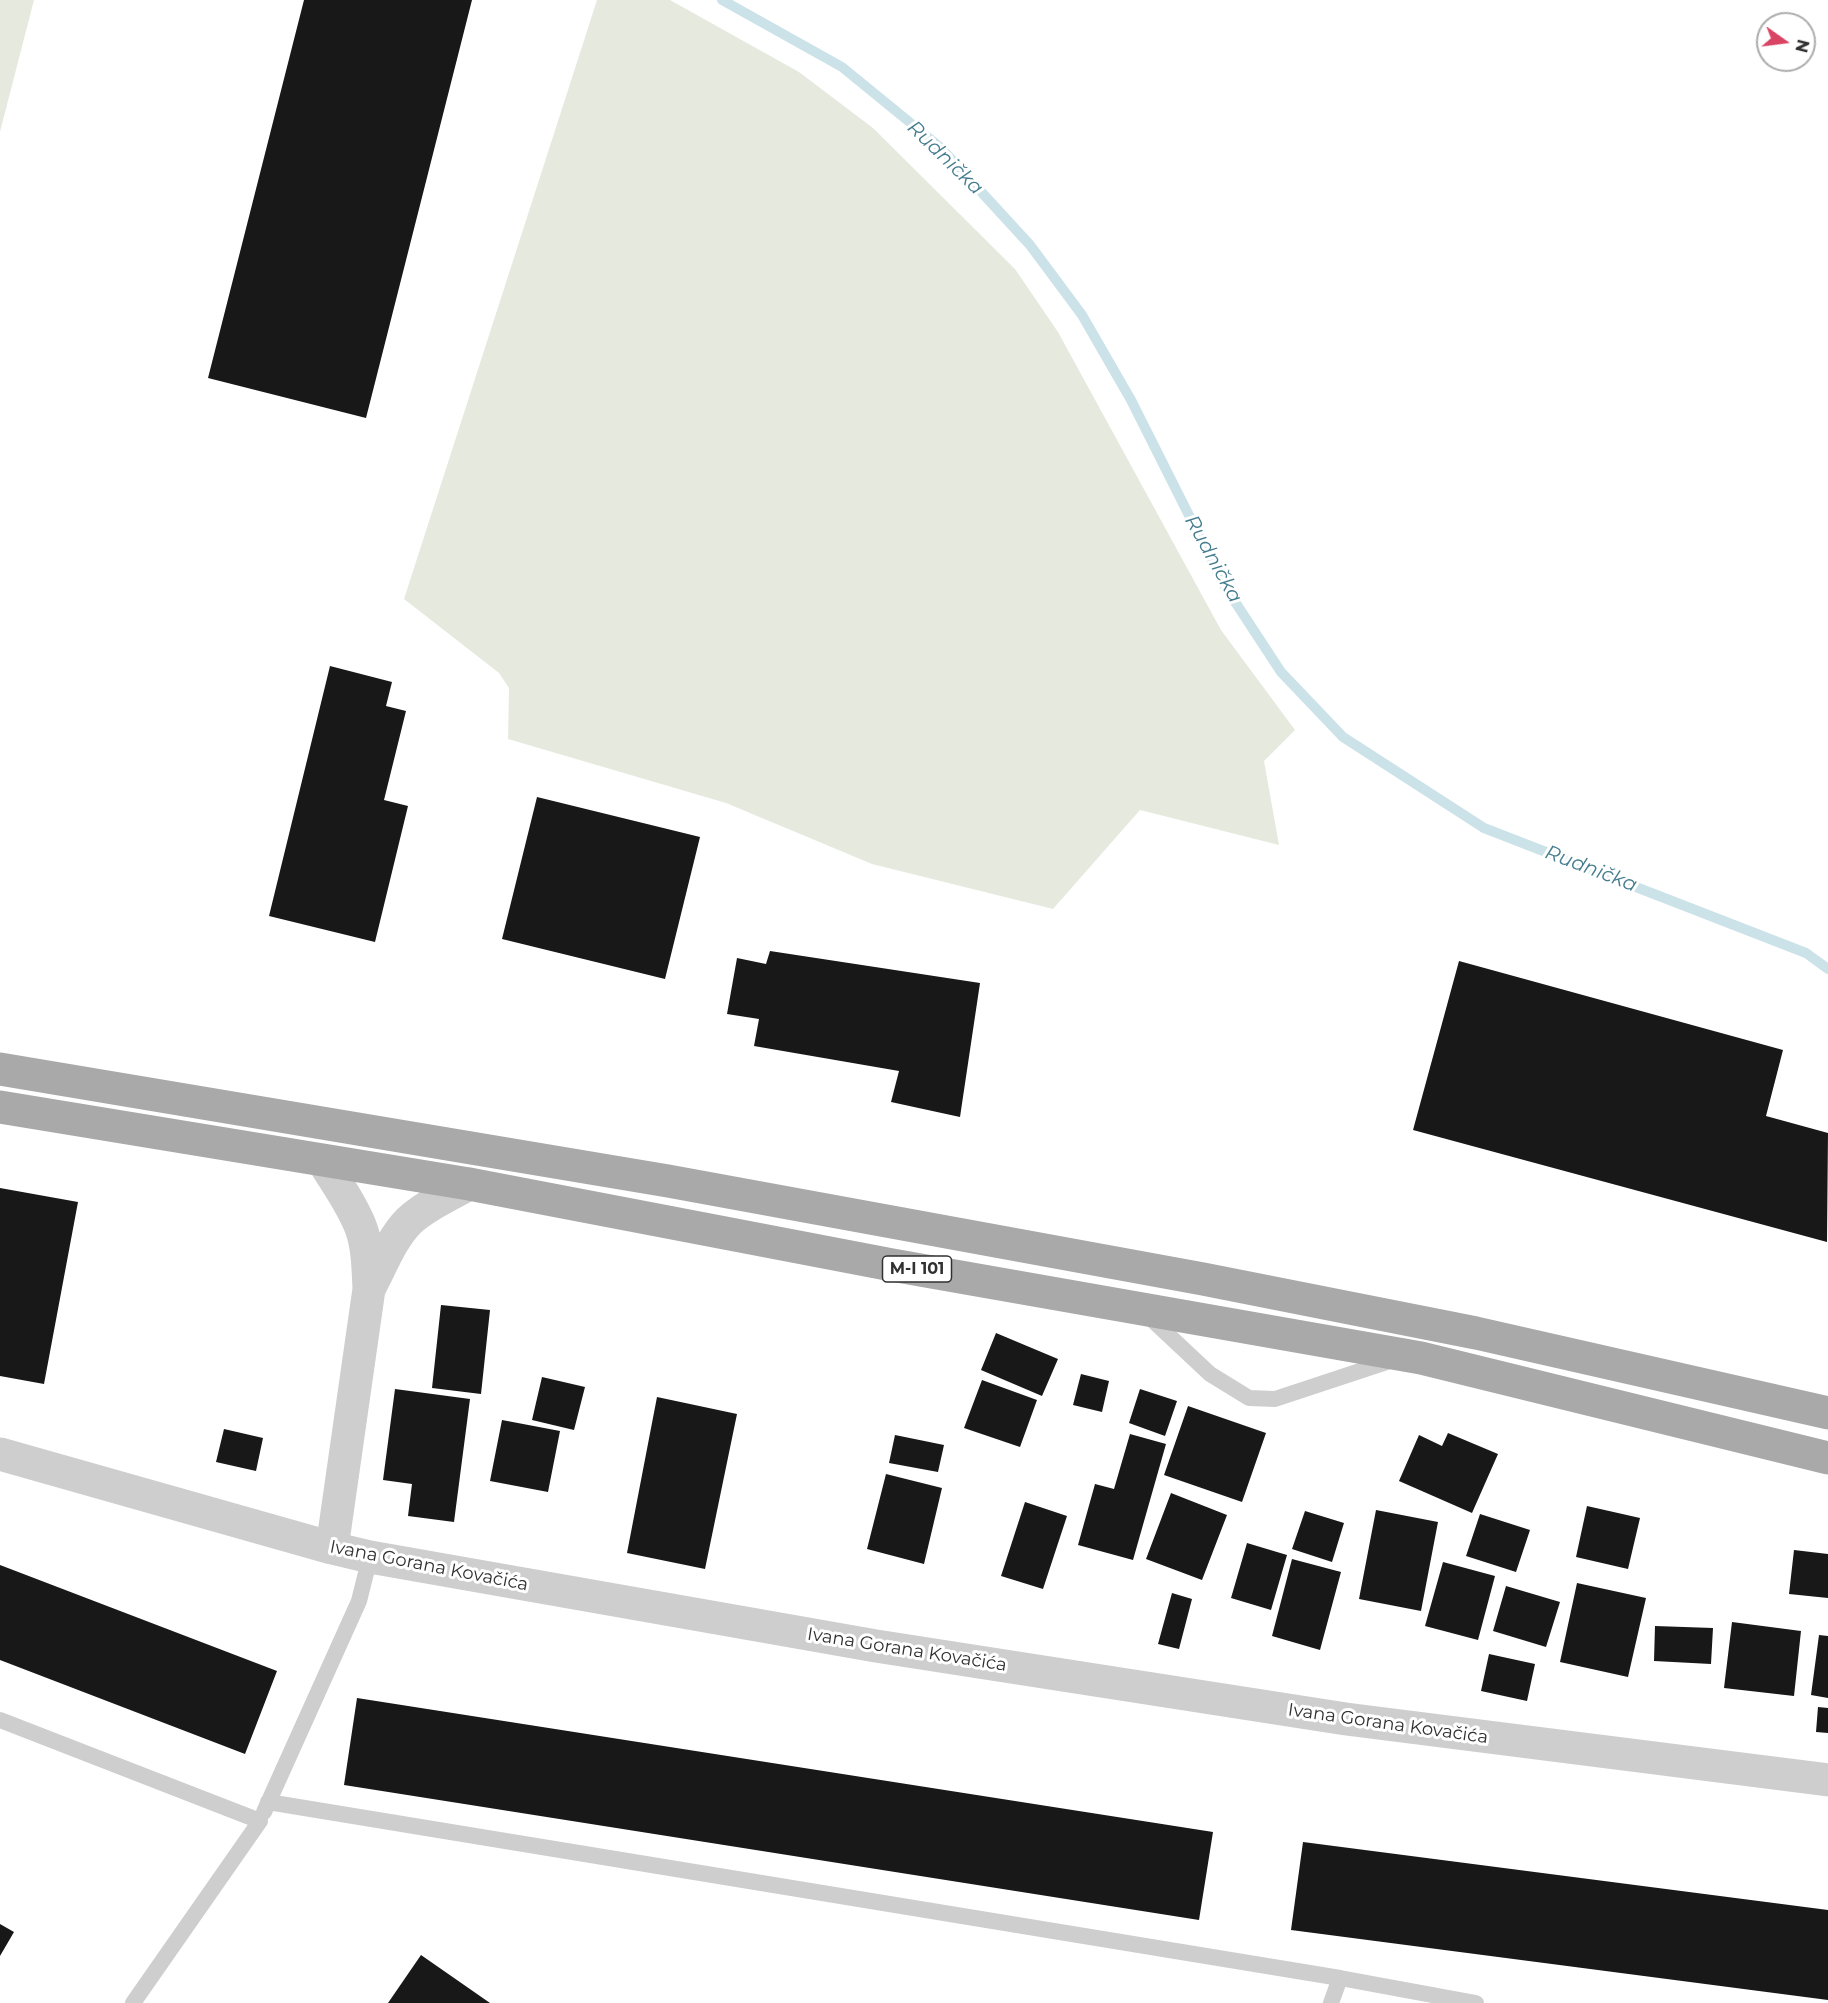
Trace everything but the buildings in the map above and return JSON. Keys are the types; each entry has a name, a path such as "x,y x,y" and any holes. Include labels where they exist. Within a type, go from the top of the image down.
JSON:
{"main road":[{"name":"M-I 101","path":"0,1069 668,1181 1203,1279 1476,1333 1828,1413"},
{"name":"M-I 101","path":"0,1107 469,1184 880,1263 1407,1355 1828,1458"}],"street":[{"path":"323,1161 350,1205 361,1229 367,1256 369,1289 332,1548"},
{"path":"369,1289 397,1237 410,1221 469,1184"},
{"name":"Ivana Gorana Kovačića","path":"0,1454 370,1557 876,1646 1334,1718 1828,1780"}],"lane":[{"path":"1139,1308 1210,1374 1249,1398 1275,1399 1407,1355"},
{"path":"133,2003 260,1821 359,1602 370,1557"},
{"path":"0,1720 260,1821"},
{"path":"268,1802 1340,1978 1476,2003"},
{"path":"1331,2003 1340,1978"}],"shaded area":[{"path":"0,0 34,0 0,132"},
{"path":"597,0 670,0 799,72 873,128 1015,269 1058,332 1221,630 1295,730 1264,761 1279,845 1140,810 1053,909 872,864 726,803 508,739 509,688 499,673 404,599"}],"waterway":[{"name":"Rudnička","path":"722,0 842,67 940,147 1030,245 1082,315 1131,400 1224,585 1281,672 1343,737 1484,828 1806,953 1828,969"}]}
